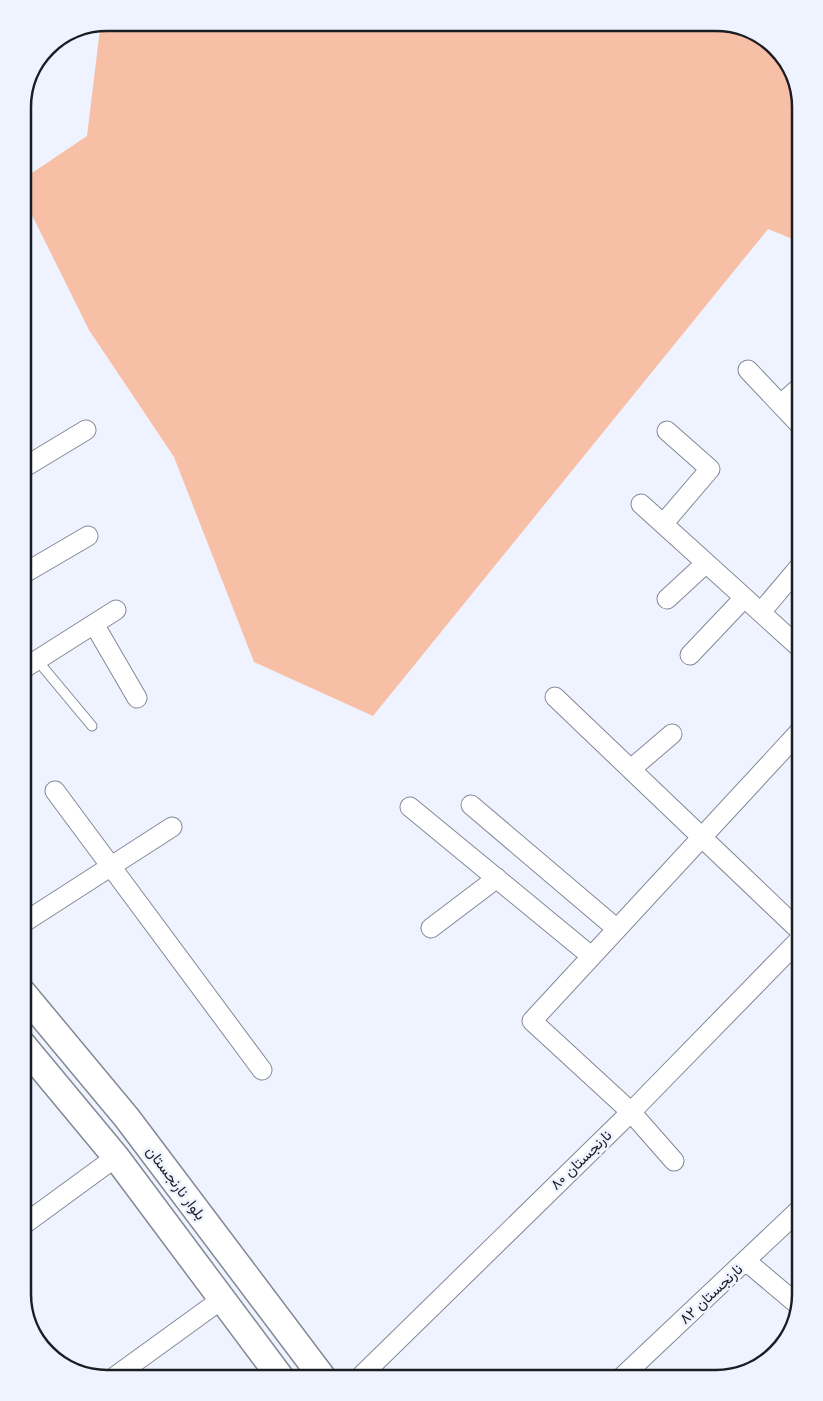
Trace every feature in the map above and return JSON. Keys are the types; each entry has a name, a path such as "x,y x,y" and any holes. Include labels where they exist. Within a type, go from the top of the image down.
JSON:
{"main road":[{"name":"بلوار نارنجستان","path":"31,1002 127,1118 317,1370"},
{"path":"31,1056 116,1157 275,1370"}],"street":[{"path":"748,370 792,415"},
{"path":"782,404 792,395"},
{"path":"31,463 86,430"},
{"path":"663,524 710,469 667,431"},
{"path":"641,504 792,641"},
{"path":"31,569 88,536"},
{"path":"667,599 706,563"},
{"path":"761,612 792,575"},
{"path":"690,655 744,598"},
{"path":"31,663 116,610"},
{"path":"94,624 137,698"},
{"path":"555,697 792,923"},
{"path":"631,769 672,734"},
{"path":"674,1161 631,1112 532,1021 792,740"},
{"path":"55,791 262,1070"},
{"path":"471,805 617,929"},
{"path":"410,807 591,956"},
{"path":"31,917 172,827"},
{"path":"431,928 497,878"},
{"name":"نارنجستان ۸۰","path":"366,1370 631,1112 792,947"},
{"path":"31,1218 116,1157"},
{"name":"نارنجستان ۸۲","path":"630,1370 792,1217"},
{"path":"746,1261 791,1299"},
{"path":"125,1370 222,1299"}],"lane":[{"path":"31,665 92,726"}],"shaded area":[{"path":"721,31 740,35 766,50 779,65 788,83 792,107 792,239 768,229 373,716 254,662 174,457 89,330 31,213 31,174 87,136 100,32"}]}
